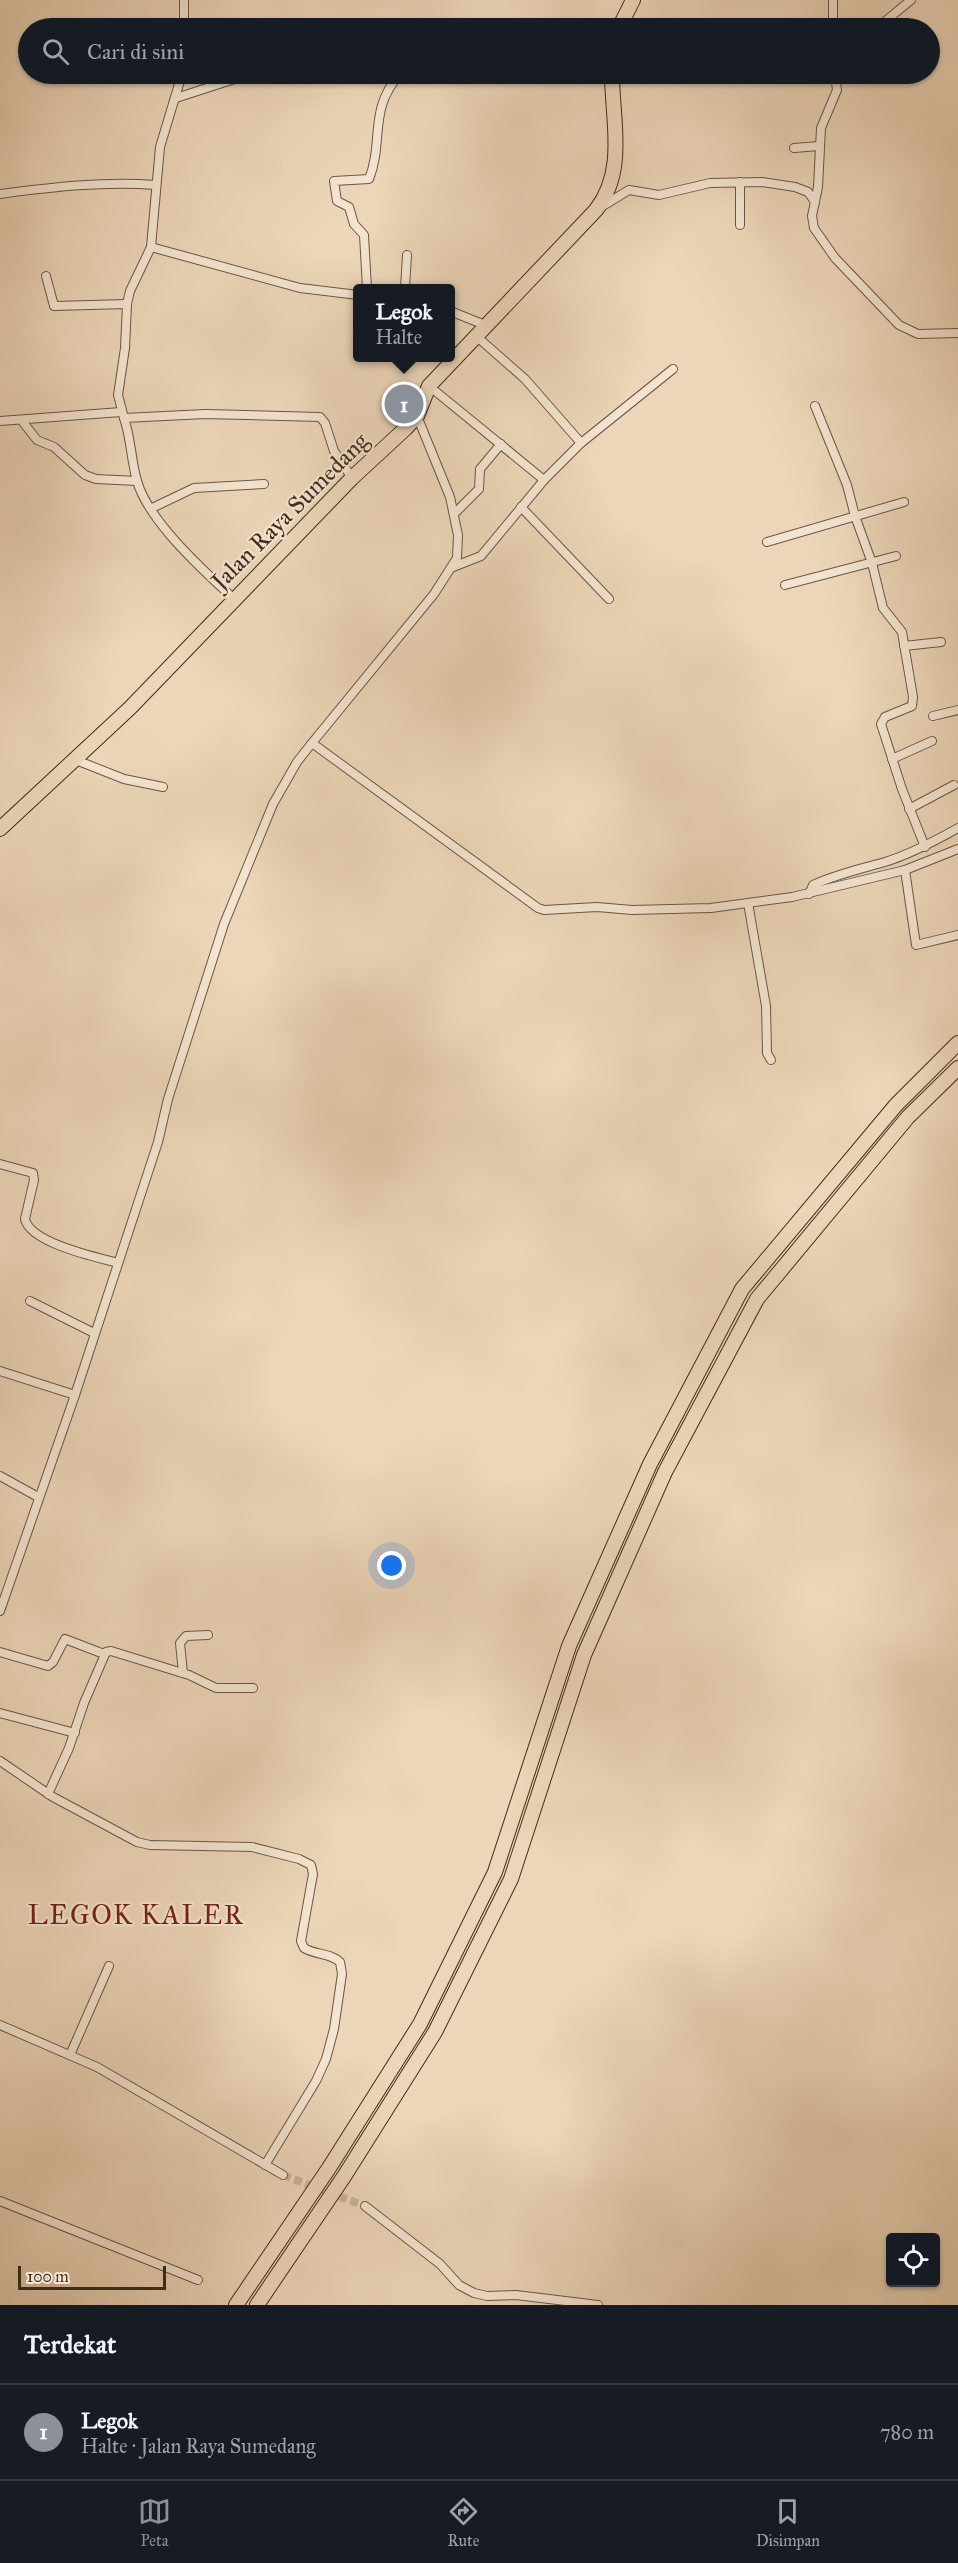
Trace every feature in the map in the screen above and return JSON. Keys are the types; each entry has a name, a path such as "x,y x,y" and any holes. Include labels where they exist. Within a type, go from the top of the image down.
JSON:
{"highway":[{"path":"624,18 633,0"},
{"name":"Jalan Raya Sumedang","path":"455,357 605,198 614,174 615,117 613,84"},
{"name":"Jalan Raya Sumedang","path":"0,829 76,760 352,478 417,416 429,386 451,362"},
{"path":"236,2305 329,2168 420,2024 495,1872 569,1647 650,1464 742,1290 896,1105 958,1043"},
{"path":"257,2305 345,2175 435,2032 511,1879 584,1655 665,1472 757,1299 908,1117 958,1068"}],"street":[{"path":"184,0 184,18"},
{"path":"833,0 833,18"},
{"path":"889,18 911,0"},
{"path":"180,84 160,147 152,247 130,291 127,304 125,348 118,395 137,481 152,508 166,530 189,556 234,599"},
{"path":"176,97 218,84"},
{"path":"367,284 364,235 354,224 349,207 337,201 334,181 369,179 373,169 377,121 391,84"},
{"path":"837,84 837,90 820,128 818,187 812,216 814,228 835,258 899,324 918,334 958,333"},
{"path":"794,148 819,146"},
{"path":"0,194 77,184 119,182 156,185"},
{"path":"740,182 741,225"},
{"path":"596,210 629,190 659,195 703,184 740,182 762,182 795,187 807,192 815,202"},
{"path":"152,247 300,288 353,295"},
{"path":"405,284 407,255"},
{"path":"46,276 54,306 127,304"},
{"path":"455,314 480,330 580,443"},
{"path":"453,567 481,556 544,480 580,443 673,369"},
{"path":"429,386 544,480"},
{"path":"815,406 847,485 855,516 872,563 883,608 902,632 913,697 912,706 885,717 881,724 909,809 925,846"},
{"path":"0,421 123,415 205,414 320,417 325,423 334,452 352,478"},
{"path":"0,1611 75,1395 158,1142 168,1099 224,924 273,804 297,762 453,567 459,547 454,514 441,474 417,416"},
{"path":"22,421 37,440 54,447 85,475 96,479 137,481"},
{"path":"454,514 479,489 480,469 501,444"},
{"path":"152,508 194,488 264,484"},
{"path":"767,542 904,502"},
{"path":"521,507 609,599"},
{"path":"785,585 896,556"},
{"path":"904,646 942,642"},
{"path":"933,716 958,710"},
{"path":"892,759 932,741"},
{"path":"312,743 538,908 597,907 643,910 711,908 748,903 809,894 905,870 958,849"},
{"path":"76,760 124,779 163,787"},
{"path":"909,809 954,785"},
{"path":"809,894 813,885 835,875 886,862 925,846 958,828"},
{"path":"905,870 916,945 958,935"},
{"path":"748,903 766,1006 767,1053 771,1060"},
{"path":"0,1164 33,1173 34,1180 25,1219 31,1230 70,1249 118,1263"},
{"path":"30,1301 94,1333"},
{"path":"0,1371 75,1395"},
{"path":"0,1476 38,1497"},
{"path":"183,1673 180,1643 186,1636 208,1635"},
{"path":"0,1652 48,1666 53,1662 65,1639 104,1654"},
{"path":"48,1794 75,1734 104,1654 111,1650 183,1673 216,1688 253,1688"},
{"path":"0,1713 75,1734"},
{"path":"0,1761 93,1821 137,1842 150,1845 252,1847 299,1859 311,1865 313,1874 302,1941 304,1948 310,1952 335,1958 340,1962 342,1974 334,2029 326,2059 316,2081 266,2165"},
{"path":"70,2055 109,1966"},
{"path":"0,2025 107,2073 283,2175"},
{"path":"0,2201 198,2280"},
{"path":"365,2206 440,2264 459,2285 474,2293 487,2296 516,2295 598,2305"}],"tunnel":[{"path":"283,2175 365,2206"}],"place":[{"name":"Legok","path":"404,404"}],"district":[{"name":"LEGOK KALER","path":"136,1914"}]}
